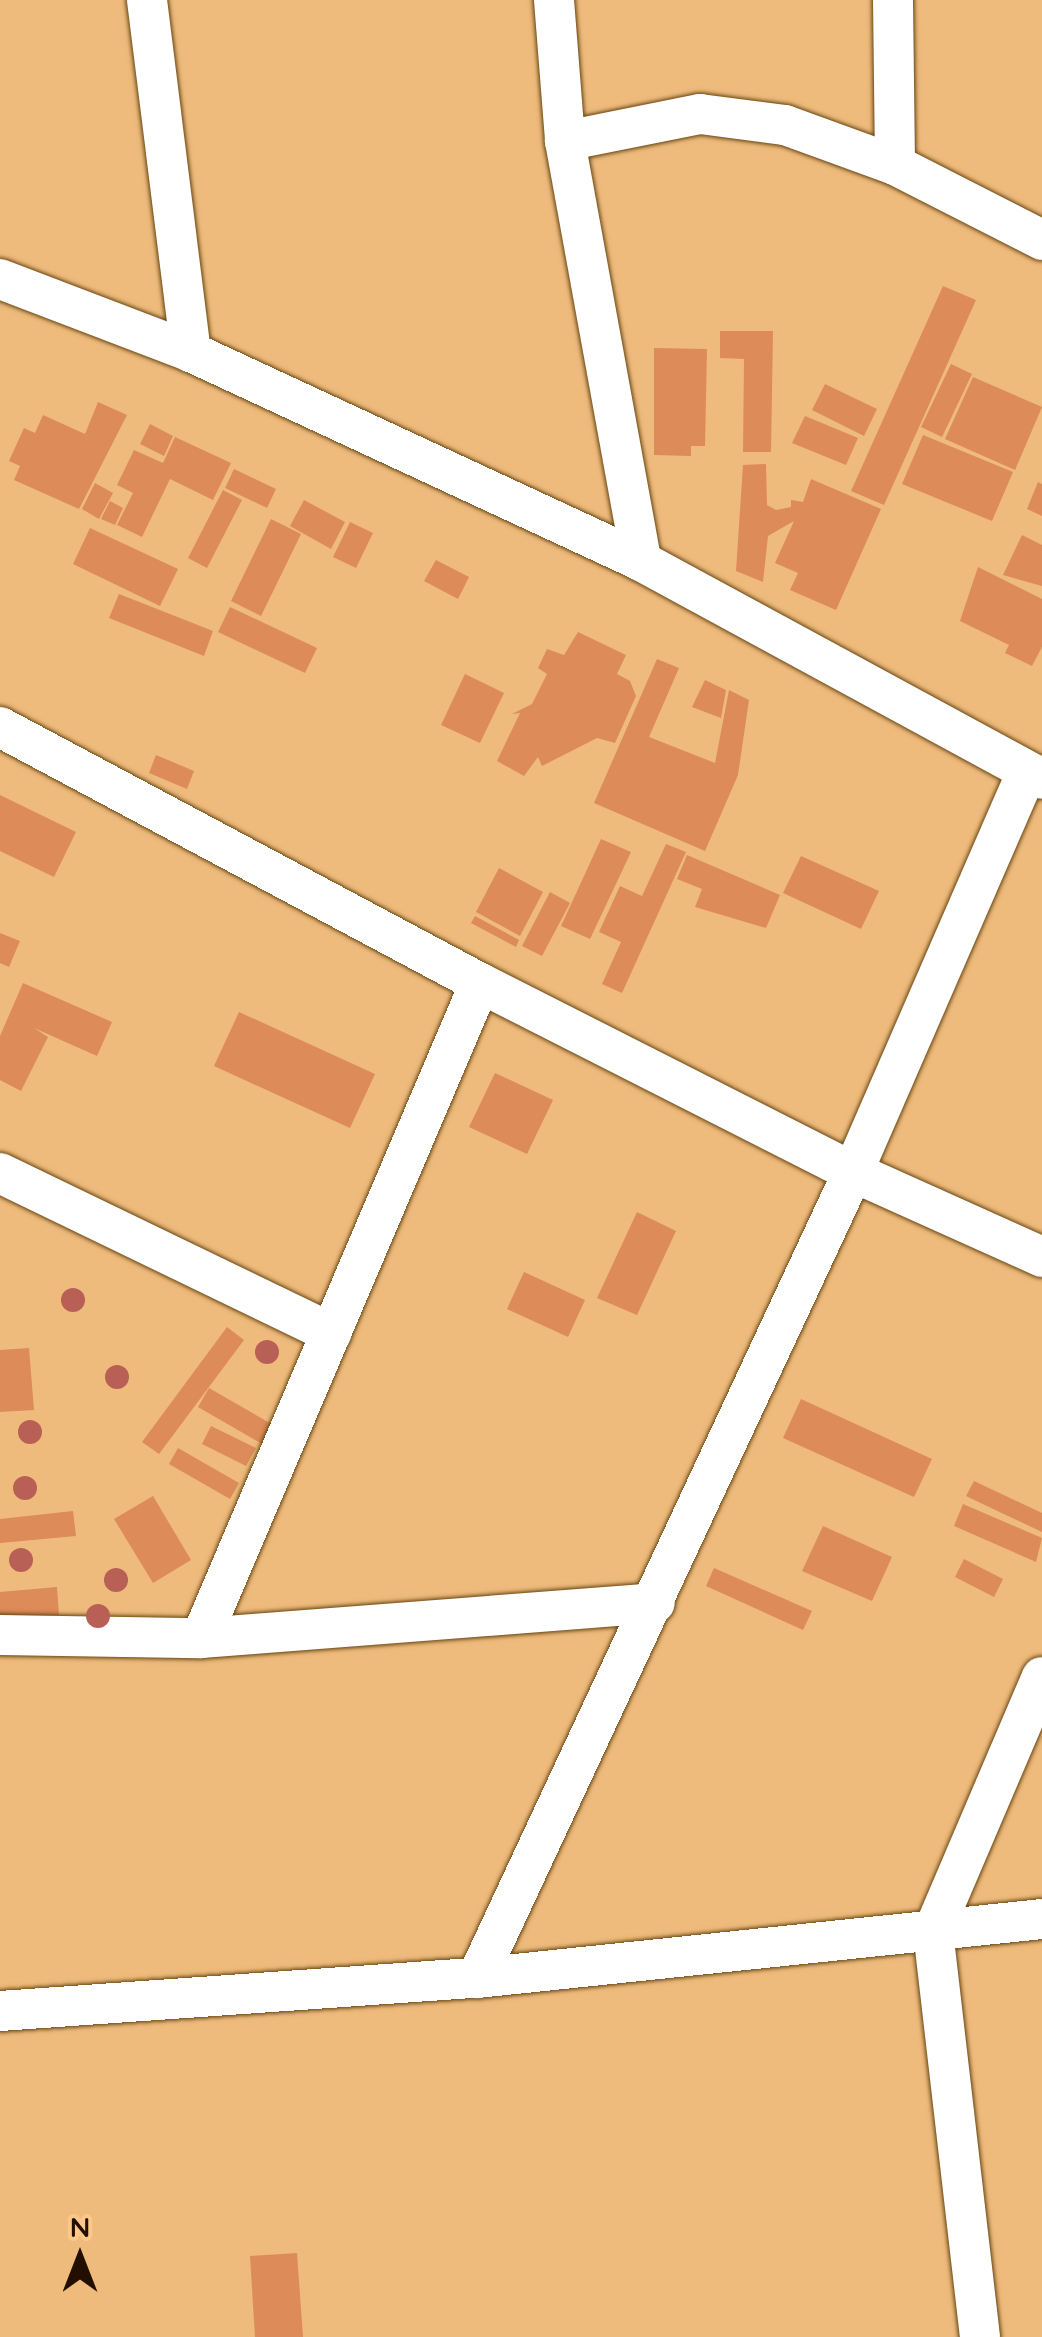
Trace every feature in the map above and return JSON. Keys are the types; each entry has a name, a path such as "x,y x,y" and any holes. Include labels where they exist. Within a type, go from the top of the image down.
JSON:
{"street":[{"path":"147,0 191,352"},
{"path":"554,0 565,141 641,561"},
{"path":"893,0 895,164"},
{"path":"565,141 700,114 785,125 895,164 1042,240"},
{"path":"3,287 191,352 641,561 1034,776 656,1603 478,1978"},
{"path":"0,727 480,983 852,1172 1042,1257"},
{"path":"201,1638 480,983"},
{"path":"0,1173 331,1333"},
{"path":"0,1635 201,1638 656,1603"},
{"path":"980,2337 933,1932 1042,1677"},
{"path":"0,2011 478,1978 1042,1919"}],"building":[{"path":"943,286 976,300 884,505 851,491"},
{"path":"720,331 773,331 771,452 743,452 744,359 720,358"},
{"path":"654,348 707,349 705,446 691,446 691,456 654,455"},
{"path":"951,364 972,374 942,437 921,427"},
{"path":"973,377 1042,407 1015,470 945,439"},
{"path":"825,384 877,409 864,436 812,410"},
{"path":"98,402 127,415 79,509 14,480 20,466 9,461 24,428 35,433 43,415 85,434"},
{"path":"805,416 858,438 846,465 792,443"},
{"path":"150,424 173,436 164,456 140,444"},
{"path":"923,435 1013,472 992,521 902,484"},
{"path":"175,437 231,463 213,500 170,479 142,537 117,525 133,493 117,485 134,450 163,463"},
{"path":"766,464 767,505 776,510 791,507 791,500 803,502 811,479 881,509 836,610 790,590 798,573 775,563 794,521 768,536 763,582 736,571 743,465"},
{"path":"234,469 276,489 267,508 225,488"},
{"path":"1038,482 1042,484 1042,516 1027,509"},
{"path":"95,483 113,493 99,519 82,509"},
{"path":"223,490 242,500 207,568 188,558"},
{"path":"304,500 345,522 331,549 290,526"},
{"path":"110,501 123,508 115,525 101,519"},
{"path":"271,519 301,534 261,616 231,601"},
{"path":"350,522 373,533 356,568 333,557"},
{"path":"90,528 178,569 160,606 73,564"},
{"path":"1022,535 1042,545 1042,586 1003,575"},
{"path":"436,560 469,577 458,599 424,581"},
{"path":"978,567 1042,599 1042,647 1032,666 1005,653 1009,645 960,621"},
{"path":"119,594 213,631 204,656 109,618"},
{"path":"230,607 317,648 305,673 218,632"},
{"path":"578,632 626,655 617,674 630,681 636,696 615,743 597,738 542,766 538,757 524,776 497,761 520,713 512,714 532,704 547,674 538,668 547,649 564,655"},
{"path":"657,659 679,668 649,737 715,763 729,690 749,700 738,775 705,851 594,803"},
{"path":"465,674 504,693 480,743 441,725"},
{"path":"705,680 726,690 721,718 692,707"},
{"path":"156,755 194,771 187,789 149,773"},
{"path":"0,795 76,832 54,877 0,851"},
{"path":"601,839 631,852 590,939 561,926"},
{"path":"666,844 686,852 622,993 602,984 621,942 599,932 620,886 642,896"},
{"path":"687,855 780,895 766,928 695,907 702,889 677,879"},
{"path":"801,856 879,891 861,929 783,893"},
{"path":"499,868 543,892 520,936 476,912"},
{"path":"550,892 570,903 542,956 522,946"},
{"path":"475,916 519,940 516,947 471,923"},
{"path":"0,933 20,941 9,967 0,963"},
{"path":"23,983 112,1022 97,1056 34,1028 48,1037 21,1091 0,1080 0,1036"},
{"path":"239,1012 375,1074 350,1128 214,1066"},
{"path":"495,1073 553,1100 527,1154 469,1127"},
{"path":"637,1212 676,1231 637,1315 597,1298"},
{"path":"524,1272 585,1300 568,1337 507,1309"},
{"path":"227,1327 244,1340 159,1454 142,1442"},
{"path":"29,1348 34,1410 0,1412 0,1350"},
{"path":"209,1388 275,1426 264,1445 198,1407"},
{"path":"801,1399 932,1459 914,1497 783,1438"},
{"path":"211,1426 256,1448 246,1466 202,1444"},
{"path":"178,1448 239,1483 230,1499 169,1464"},
{"path":"974,1481 1042,1513 1042,1532 966,1496"},
{"path":"153,1496 191,1560 153,1583 114,1519"},
{"path":"963,1504 1042,1538 1036,1562 954,1526"},
{"path":"73,1511 76,1536 0,1543 0,1519"},
{"path":"823,1526 892,1557 872,1601 802,1571"},
{"path":"964,1559 1003,1579 994,1597 955,1577"},
{"path":"714,1568 812,1611 803,1630 706,1586"},
{"path":"57,1587 59,1615 0,1620 0,1592"},
{"path":"297,2253 303,2337 255,2337 250,2256"}]}
